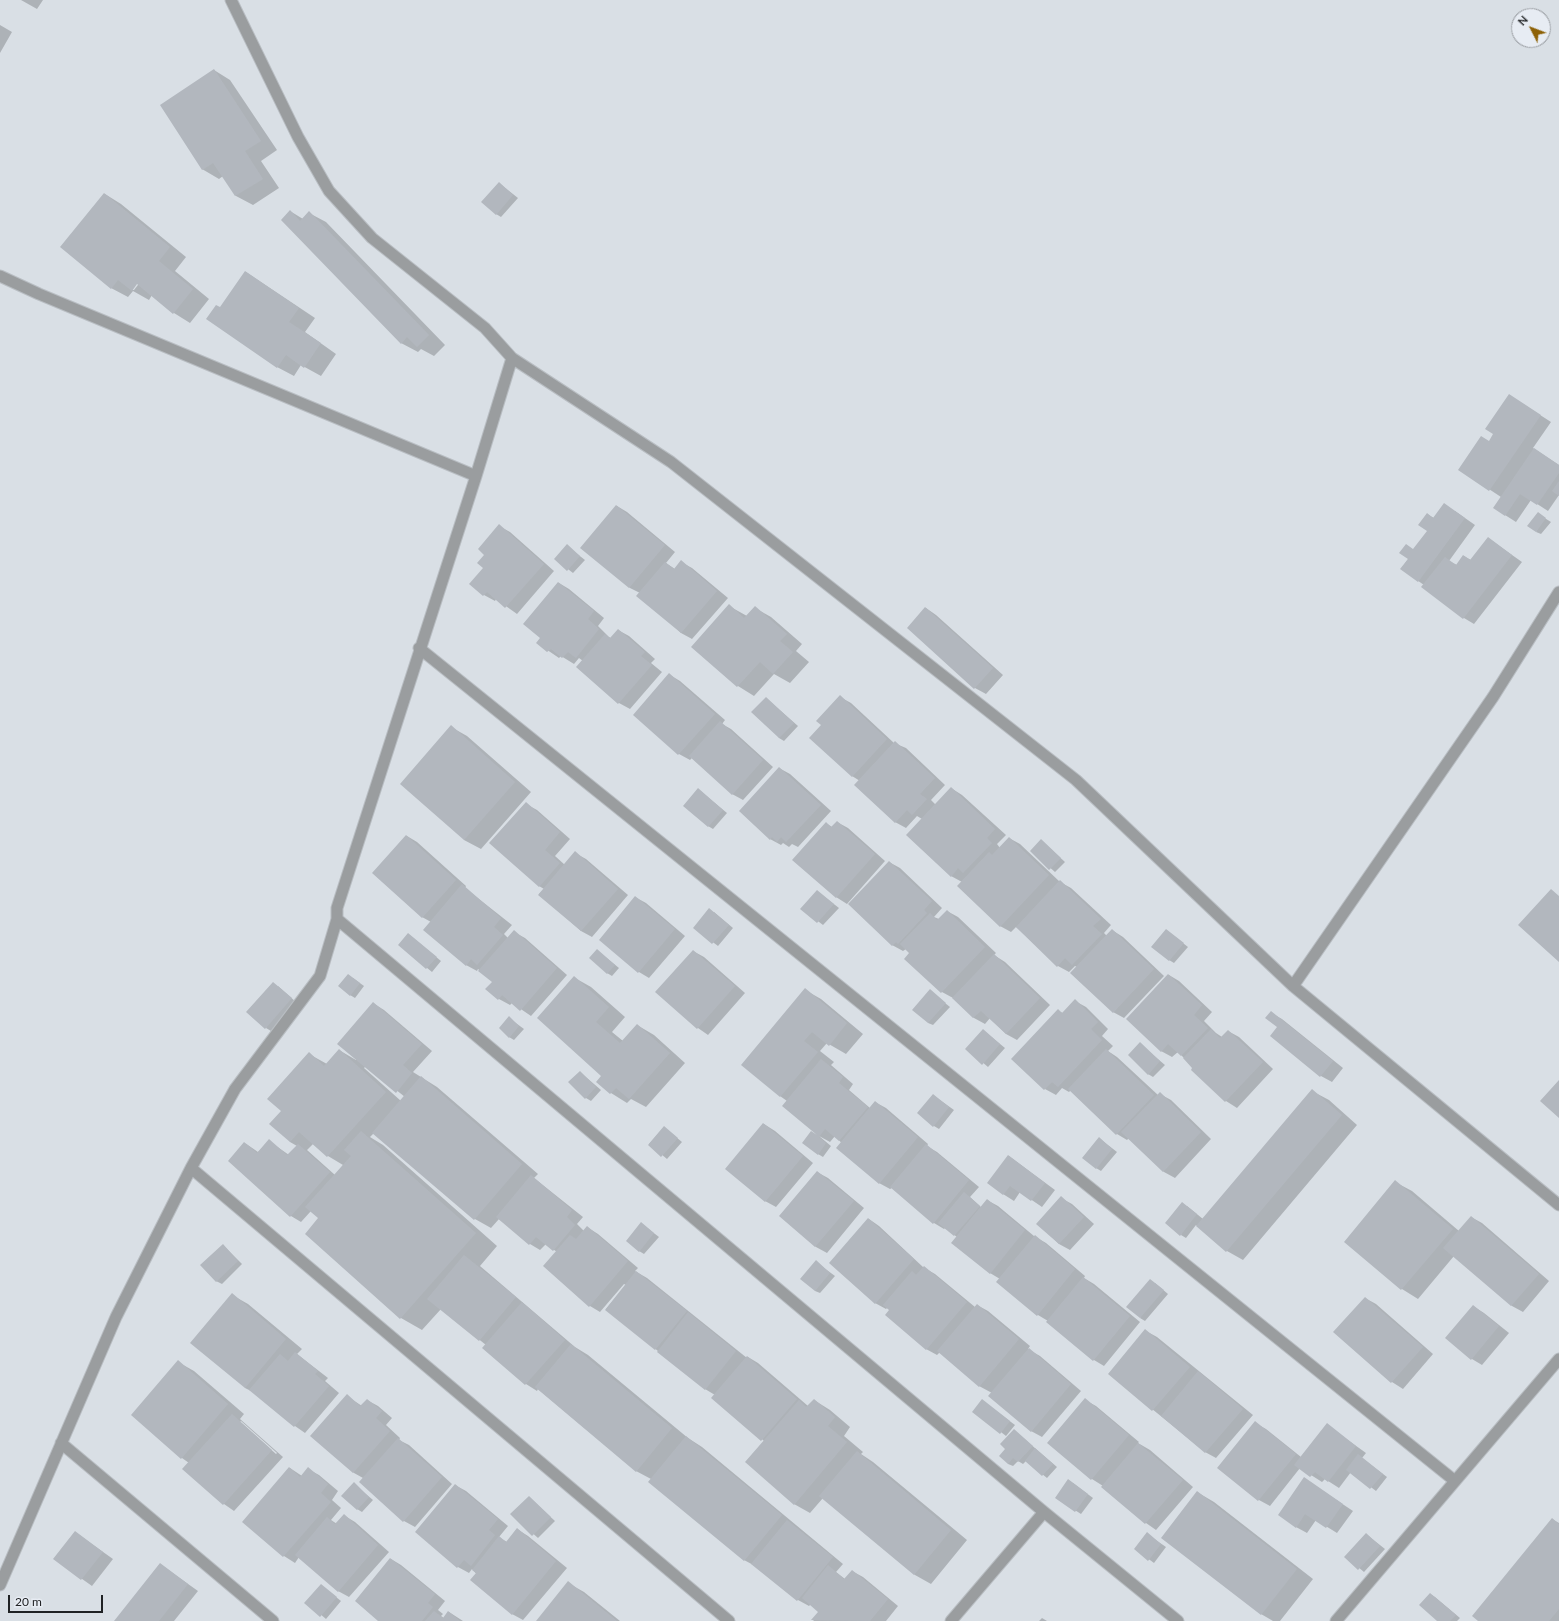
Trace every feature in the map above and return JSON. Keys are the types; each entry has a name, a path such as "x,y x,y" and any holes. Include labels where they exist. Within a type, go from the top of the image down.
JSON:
{"street":[{"path":"231,0 298,137 329,191 372,238 485,328 512,358 671,462 1076,780 1293,986 1559,1205"},
{"path":"0,276 53,300 476,476"},
{"path":"0,1585 116,1318 191,1168 235,1089 320,976 337,919 337,908 419,648 476,476 512,358"},
{"path":"1293,986 1493,697 1559,592"},
{"path":"419,648 1455,1481"},
{"path":"337,919 1044,1512 1178,1621"},
{"path":"191,1168 729,1621"},
{"path":"1336,1621 1559,1359"},
{"path":"61,1443 273,1621"},
{"path":"951,1621 1044,1512"}],"building":[{"path":"214,69 261,141 245,151 263,179 235,196 213,163 202,170 160,105"},
{"path":"499,182 513,195 496,215 481,202"},
{"path":"104,193 170,247 159,261 193,289 173,314 137,284 132,291 118,280 111,289 60,247"},
{"path":"290,210 300,221 309,211 429,335 417,347 407,337 401,344 281,220"},
{"path":"245,271 299,308 289,322 321,343 304,368 286,355 277,368 206,319 216,305 220,307"},
{"path":"1509,394 1541,415 1489,491 1458,470 1481,436 1489,441 1493,434 1485,429"},
{"path":"1534,448 1559,465 1559,473 1537,505 1520,494 1505,516 1493,508"},
{"path":"1559,481 1559,496 1552,491"},
{"path":"1444,503 1465,518 1418,582 1400,569 1408,559 1399,553 1406,544 1413,549 1427,531 1418,525 1427,513 1433,518"},
{"path":"616,505 665,545 629,588 580,548"},
{"path":"1538,512 1546,518 1536,532 1527,526"},
{"path":"499,524 544,564 505,608 487,592 483,596 469,584 483,568 477,563 484,555 478,549"},
{"path":"1488,537 1512,555 1463,619 1421,587 1445,557 1456,565 1463,555 1470,560"},
{"path":"567,544 580,556 567,571 554,559"},
{"path":"681,560 717,591 681,633 636,596 665,562 674,569"},
{"path":"558,582 594,611 588,619 599,629 576,658 568,652 562,658 551,649 547,652 536,643 540,638 523,624"},
{"path":"729,604 744,618 755,606 787,634 780,641 793,652 773,674 760,662 737,687 691,647"},
{"path":"925,607 993,668 974,689 907,628"},
{"path":"618,629 645,652 641,656 652,665 618,704 576,667 605,634 610,638"},
{"path":"669,673 715,714 678,755 633,715"},
{"path":"840,695 887,739 852,777 809,738 821,725 816,721"},
{"path":"766,697 794,723 779,738 751,712"},
{"path":"720,721 763,760 732,795 689,756"},
{"path":"451,725 515,782 464,840 400,784"},
{"path":"895,741 935,778 920,794 927,799 912,815 907,810 895,823 854,785"},
{"path":"779,767 821,805 786,842 781,837 777,842 772,837 770,840 739,811"},
{"path":"951,787 995,829 987,838 992,843 963,873 958,868 951,877 906,835"},
{"path":"698,788 723,810 708,827 683,806"},
{"path":"526,802 560,832 545,850 560,863 539,887 489,843"},
{"path":"837,821 875,854 836,898 792,860 826,822 831,827"},
{"path":"406,835 456,880 422,918 372,873"},
{"path":"1009,837 1049,875 1000,927 957,886 989,852 992,855"},
{"path":"1041,839 1061,858 1049,870 1030,851"},
{"path":"575,851 618,889 581,931 538,895"},
{"path":"889,861 932,901 924,910 927,913 898,944 896,942 892,946 848,904"},
{"path":"1060,880 1101,919 1093,926 1102,934 1072,965 1065,958 1057,967 1016,927"},
{"path":"462,884 501,918 494,927 503,935 477,965 471,959 466,966 423,930"},
{"path":"1551,889 1559,896 1559,962 1518,925"},
{"path":"817,890 834,904 817,923 800,909"},
{"path":"635,896 675,929 638,973 599,940"},
{"path":"709,908 729,925 712,944 693,928"},
{"path":"947,910 985,947 941,993 904,959 909,953 900,944 930,913 937,920"},
{"path":"1112,929 1154,969 1113,1013 1070,973"},
{"path":"1166,929 1184,943 1169,961 1151,947"},
{"path":"514,930 557,968 520,1011 502,995 498,1000 485,989 492,982 478,971"},
{"path":"408,933 437,957 426,969 398,945"},
{"path":"597,949 615,965 607,974 589,958"},
{"path":"693,950 735,986 697,1029 655,992"},
{"path":"994,954 1040,998 1006,1034 981,1011 973,1018 952,998"},
{"path":"348,974 360,983 350,996 338,986"},
{"path":"1168,974 1202,1005 1194,1015 1208,1028 1181,1056 1168,1044 1161,1052 1126,1019"},
{"path":"574,976 609,1007 596,1022 620,1043 637,1024 670,1053 629,1099 616,1088 610,1094 596,1082 601,1076 537,1018"},
{"path":"273,982 292,998 265,1029 246,1012"},
{"path":"805,988 847,1023 829,1046 812,1032 804,1041 818,1052 780,1097 741,1065"},
{"path":"930,989 946,1003 928,1023 912,1010"},
{"path":"1075,999 1098,1022 1091,1029 1102,1040 1058,1087 1052,1082 1044,1090 1011,1059 1058,1009 1062,1013"},
{"path":"373,1002 422,1044 403,1065 412,1073 396,1093 337,1044"},
{"path":"1271,1011 1333,1061 1320,1077 1270,1036 1277,1027 1265,1018"},
{"path":"509,1016 519,1026 509,1038 499,1028"},
{"path":"983,1029 1000,1044 982,1065 965,1049"},
{"path":"1211,1029 1220,1038 1228,1030 1263,1062 1225,1102 1191,1070 1192,1068 1183,1058"},
{"path":"1140,1042 1160,1061 1148,1075 1128,1055"},
{"path":"339,1049 386,1092 327,1157 299,1132 290,1142 269,1124 281,1111 267,1099 309,1052 324,1066"},
{"path":"1106,1049 1154,1095 1116,1135 1068,1089"},
{"path":"821,1059 843,1077 839,1083 868,1107 839,1141 825,1129 819,1137 826,1143 818,1155 802,1143 811,1131 817,1135 782,1106"},
{"path":"580,1071 596,1087 585,1099 568,1082"},
{"path":"421,1076 522,1164 474,1220 372,1133"},
{"path":"1559,1080 1559,1118 1540,1101"},
{"path":"1312,1089 1342,1115 1226,1252 1196,1226"},
{"path":"1160,1092 1201,1132 1163,1172 1121,1132"},
{"path":"933,1094 949,1107 933,1127 917,1113"},
{"path":"875,1101 918,1137 879,1184 836,1148"},
{"path":"763,1123 803,1156 765,1202 725,1169"},
{"path":"664,1126 678,1138 661,1157 648,1145"},
{"path":"361,1131 476,1233 400,1319 305,1234 318,1218 305,1207 351,1156 344,1150"},
{"path":"1099,1137 1112,1149 1096,1169 1082,1158"},
{"path":"269,1139 287,1155 298,1144 330,1172 290,1217 228,1161 244,1142 257,1153"},
{"path":"926,1144 969,1180 933,1224 890,1187"},
{"path":"1008,1155 1045,1183 1031,1201 1010,1186 1003,1195 987,1183"},
{"path":"817,1171 854,1201 815,1247 779,1216"},
{"path":"531,1175 572,1210 567,1217 575,1225 553,1251 536,1237 529,1245 496,1217"},
{"path":"1395,1180 1453,1229 1401,1290 1344,1242"},
{"path":"964,1192 980,1206 954,1236 938,1223"},
{"path":"1061,1196 1084,1217 1059,1244 1036,1224"},
{"path":"987,1199 1025,1230 990,1274 951,1243"},
{"path":"1182,1202 1197,1214 1180,1236 1165,1223"},
{"path":"1471,1216 1539,1274 1511,1306 1443,1248"},
{"path":"868,1218 914,1259 875,1304 829,1263"},
{"path":"641,1222 654,1233 639,1252 626,1241"},
{"path":"587,1226 628,1261 589,1307 543,1266 570,1235 576,1239"},
{"path":"1035,1235 1075,1269 1037,1316 996,1282"},
{"path":"223,1244 238,1261 216,1282 200,1265"},
{"path":"464,1255 516,1297 479,1341 427,1299"},
{"path":"816,1260 830,1273 815,1291 800,1279"},
{"path":"924,1266 967,1302 926,1350 885,1315 889,1310 883,1305 912,1271 916,1275"},
{"path":"636,1271 687,1311 655,1350 605,1310"},
{"path":"1083,1277 1130,1316 1093,1361 1046,1322"},
{"path":"1150,1279 1164,1290 1140,1318 1126,1307"},
{"path":"232,1293 286,1339 245,1388 190,1343"},
{"path":"1365,1297 1423,1347 1391,1383 1333,1332"},
{"path":"522,1302 565,1340 525,1385 482,1348"},
{"path":"977,1304 1019,1339 979,1387 937,1351"},
{"path":"1473,1305 1499,1326 1471,1360 1445,1338"},
{"path":"688,1312 736,1351 705,1390 657,1352"},
{"path":"1145,1329 1190,1367 1152,1411 1108,1374"},
{"path":"571,1344 672,1428 636,1472 535,1387"},
{"path":"1029,1348 1071,1384 1031,1432 988,1396"},
{"path":"295,1352 318,1371 315,1374 329,1386 294,1427 249,1390 280,1354 288,1361"},
{"path":"747,1356 797,1399 761,1441 711,1398"},
{"path":"178,1360 228,1404 181,1459 131,1415"},
{"path":"1198,1371 1243,1409 1205,1453 1161,1416"},
{"path":"347,1394 360,1406 367,1399 382,1411 376,1418 390,1431 353,1473 310,1436"},
{"path":"1085,1398 1129,1435 1091,1480 1047,1443"},
{"path":"814,1399 835,1417 828,1426 847,1442 794,1505 745,1462 799,1400 806,1407"},
{"path":"982,1399 1010,1421 1000,1434 972,1412"},
{"path":"232,1414 272,1450 223,1505 182,1469"},
{"path":"1255,1421 1296,1454 1258,1501 1217,1468"},
{"path":"1327,1423 1356,1446 1328,1482 1315,1472 1310,1477 1294,1465"},
{"path":"1014,1429 1033,1446 1018,1462 1013,1458 1008,1464 999,1456 1005,1449 1000,1444"},
{"path":"686,1436 782,1515 744,1561 648,1482"},
{"path":"398,1438 442,1477 403,1522 359,1482"},
{"path":"1138,1443 1183,1480 1145,1524 1101,1487"},
{"path":"1035,1448 1053,1464 1042,1476 1025,1461"},
{"path":"857,1451 951,1530 914,1575 819,1496"},
{"path":"1358,1454 1383,1474 1370,1489 1346,1470"},
{"path":"289,1467 300,1477 308,1467 328,1484 321,1493 331,1502 283,1557 242,1522"},
{"path":"1304,1477 1343,1504 1326,1528 1305,1514 1296,1528 1278,1515"},
{"path":"1068,1479 1088,1494 1075,1512 1055,1498"},
{"path":"354,1482 369,1497 357,1510 341,1496"},
{"path":"455,1484 498,1519 489,1530 495,1535 471,1566 464,1560 457,1568 415,1532"},
{"path":"1197,1491 1297,1569 1261,1615 1161,1538"},
{"path":"529,1496 551,1517 532,1536 510,1514"},
{"path":"344,1514 378,1545 338,1592 295,1555 327,1517 335,1524"},
{"path":"1552,1518 1559,1524 1559,1609 1549,1621 1478,1621 1472,1616"},
{"path":"787,1520 833,1557 797,1601 751,1564"},
{"path":"517,1528 556,1561 512,1615 470,1580 476,1573 472,1570 499,1536 506,1542"},
{"path":"75,1531 103,1552 81,1580 53,1559"},
{"path":"1147,1532 1161,1544 1148,1561 1134,1549"},
{"path":"1366,1533 1380,1546 1358,1570 1344,1557"},
{"path":"390,1558 435,1594 428,1603 433,1607 422,1621 378,1621 355,1601"},
{"path":"160,1563 188,1584 159,1621 114,1621"},
{"path":"828,1565 844,1579 852,1570 888,1599 870,1621 811,1620 818,1612 802,1598"},
{"path":"568,1581 617,1621 536,1621"},
{"path":"321,1584 337,1597 320,1617 304,1603"},
{"path":"1430,1593 1456,1615 1450,1621 1437,1621 1419,1605"},
{"path":"434,1611 443,1618 448,1611 460,1621 425,1621"}]}
